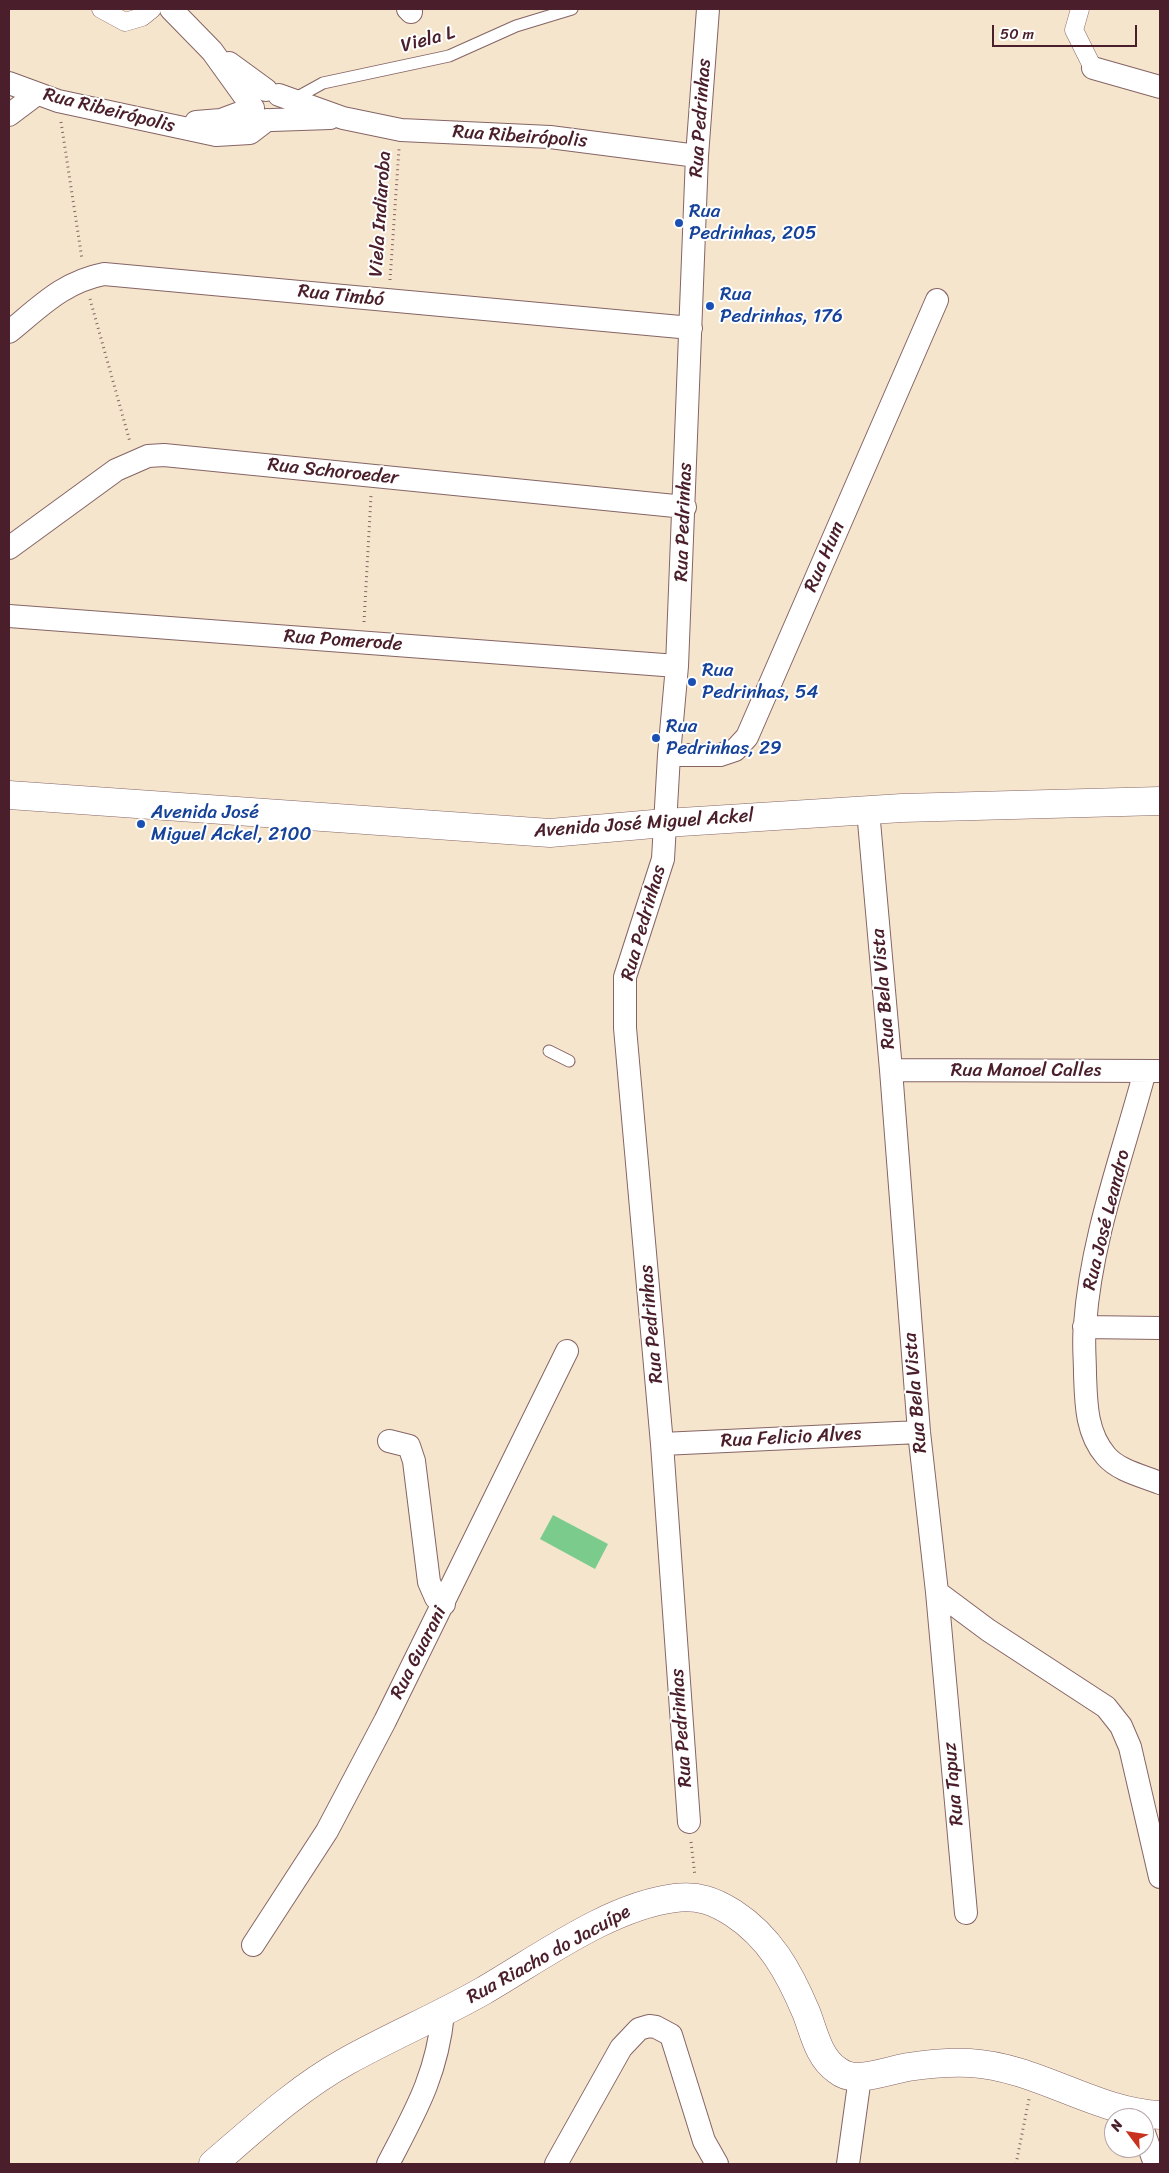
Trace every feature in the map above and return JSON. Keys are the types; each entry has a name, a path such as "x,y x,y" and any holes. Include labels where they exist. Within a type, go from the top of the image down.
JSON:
{"street":[{"path":"101,9 125,22 142,17 152,9"},
{"path":"171,9 212,51 272,106"},
{"name":"Rua Pedrinhas","path":"689,1822 662,1444 625,1028 624,977 660,872 665,823 677,666 685,507 697,156 708,9"},
{"path":"1080,9 1074,30 1093,68 1160,86"},
{"name":"Rua Ribeirópolis","path":"9,83 58,101 175,127 203,120 221,120 272,106 401,130 550,137 697,156"},
{"path":"9,115 37,94"},
{"name":"Rua Timbó","path":"9,332 63,288 84,278 104,274 690,328"},
{"name":"Rua Hum","path":"669,755 720,755 735,750 746,737 936,300"},
{"name":"Rua Schoroeder","path":"9,548 116,470 148,456 174,456 685,507"},
{"name":"Rua Pomerode","path":"9,616 677,666"},
{"name":"Avenida José Miguel Ackel","path":"9,795 550,833 665,823 868,810 1160,801"},
{"name":"Rua Bela Vista","path":"868,810 891,1070 919,1432 936,1592"},
{"name":"Rua Manoel Calles","path":"891,1070 1152,1071"},
{"name":"Rua José Leandro","path":"1152,1071 1098,1239 1088,1289 1084,1327 1086,1397 1090,1426 1096,1442 1108,1458 1123,1468 1160,1483"},
{"path":"1084,1327 1160,1328"},
{"name":"Rua Guarani","path":"253,1945 327,1831 444,1604 568,1351"},
{"name":"Rua Felicio Alves","path":"662,1444 919,1432"},
{"path":"389,1441 409,1446 414,1461 429,1582 436,1598 444,1604"},
{"path":"936,1592 988,1630 1106,1707 1121,1726 1151,1799 1160,1877"},
{"name":"Rua Tapuz","path":"936,1592 966,1913"},
{"path":"942,1655 946,1641 955,1631 966,1628 988,1630"},
{"path":"698,1896 731,1912 754,1928 771,1946 798,1996 820,2051 837,2070 849,2076 860,2077 912,2066 970,2063 1033,2076 1114,2108"},
{"name":"Rua Riacho do Jacuípe","path":"213,2164 260,2124 346,2062 443,2014 604,1920 640,1906 674,1898 698,1896"},
{"path":"388,2164 426,2090 436,2059 443,2014"},
{"path":"556,2164 622,2048 640,2029 656,2027 671,2035 704,2141 717,2164"},
{"path":"848,2164 860,2077"},
{"path":"1156,2164 1160,2150"}],"lane":[{"name":"Viela L","path":"272,106 323,83 449,56 516,26 572,9"},
{"path":"549,1052 569,1061"}],"path":[{"name":"Viela Indiaroba","path":"388,301 401,130"},
{"path":"363,642 372,476"},
{"path":"689,1822 698,1896"},
{"path":"1016,2164 1033,2076"}],"green space":[{"path":"553,1515 608,1544 595,1569 540,1539"}],"place":[{"name":"Rua Pedrinhas, 205","path":"679,223"},
{"name":"Rua Pedrinhas, 176","path":"710,306"},
{"name":"Rua Pedrinhas, 54","path":"692,682"},
{"name":"Rua Pedrinhas, 29","path":"656,738"},
{"name":"Avenida José Miguel Ackel, 2100","path":"141,824"}]}
